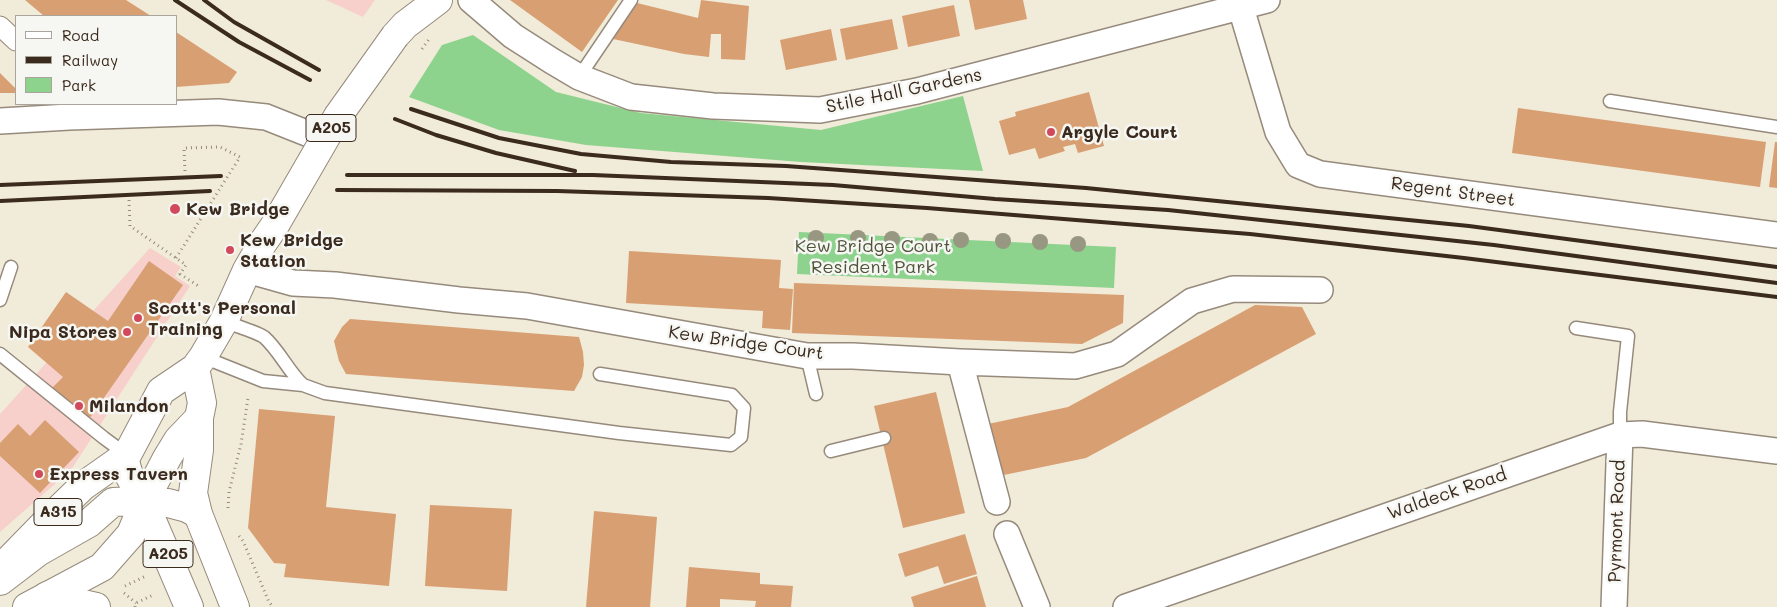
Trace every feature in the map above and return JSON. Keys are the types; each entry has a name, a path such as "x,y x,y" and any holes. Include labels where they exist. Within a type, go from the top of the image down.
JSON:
{"main road":[{"name":"A205","path":"190,607 144,502 129,475 125,462 127,455 161,391 199,362 224,321 247,270 262,244 276,226 338,116 400,31 418,0"},
{"name":"A205","path":"400,31 438,0"},
{"name":"A205","path":"199,362 202,403 199,418 199,450 193,493 198,514 236,607"},
{"path":"37,602 102,567 131,534 144,502 167,458 178,440 199,418"},
{"name":"A315","path":"0,580 10,559 83,486 127,455"},
{"name":"A315","path":"0,580 38,552 89,523 113,502 137,501 173,505 187,508 198,514"},
{"path":"37,602 96,607"}],"street":[{"name":"Stile Hall Gardens","path":"472,1 513,36 552,61 579,77 631,97 712,106 820,110 917,91 1267,0"},
{"name":"Regent Street","path":"1241,8 1278,132 1298,165 1320,174 1777,235"},
{"path":"0,26 15,40"},
{"path":"0,121 68,110 218,112 266,117 324,140"},
{"name":"Kew Bridge Court","path":"247,270 293,283 335,285 527,306 807,356 852,356 1075,366 1117,354 1192,300 1232,289 1320,290"},
{"path":"960,362 997,502"},
{"name":"Waldeck Road","path":"1126,607 1620,434 1642,434 1777,450"},
{"name":"Pyrmont Road","path":"1614,607 1620,434"},
{"path":"1007,534 1037,607"}],"lane":[{"path":"579,77 631,0"},
{"path":"1610,101 1777,127"},
{"path":"0,300 11,267"},
{"path":"224,321 262,336 273,347 292,375 303,386"},
{"path":"1576,328 1628,336 1620,412 1620,434"},
{"path":"0,354 127,455"},
{"path":"807,356 816,394"},
{"path":"199,362 263,381 303,386 325,393 629,434 731,445 741,437 744,408 732,396 600,374"},
{"path":"831,451 884,438"}],"path":[{"path":"176,258 240,157 220,147 184,148 185,172"},
{"path":"129,200 130,226 186,265 180,274 200,287"},
{"path":"243,541 269,602 273,607"},
{"path":"120,588 152,573"},
{"path":"124,593 136,605 151,596"}],"shaded area":[{"path":"326,0 375,0 363,17"},
{"path":"150,248 181,267 175,276 190,286 71,470 0,532 0,414"}],"green space":[{"path":"473,35 556,92 641,113 821,130 963,96 983,171 801,162 586,145 499,130 409,97 442,45"},
{"name":"Kew Bridge Court Resident Park","path":"799,232 1116,247 1114,288 797,274"}],"building":[{"path":"25,0 126,0 149,15 43,15"},
{"path":"510,0 618,0 582,52"},
{"path":"701,0 749,6 745,60 721,59 721,34 711,34 709,57 684,54 613,39 637,3 698,18"},
{"path":"969,0 1023,0 1027,19 975,30"},
{"path":"954,5 960,36 908,47 902,16"},
{"path":"892,19 898,49 846,60 840,29"},
{"path":"831,29 837,60 786,70 780,40"},
{"path":"178,33 237,72 229,83 178,87"},
{"path":"0,73 15,88 15,93 0,93"},
{"name":"Argyle Court","path":"1089,92 1104,146 1078,153 1075,144 1063,147 1065,151 1039,159 1035,148 1009,155 999,121 1016,116 1015,112"},
{"path":"1518,108 1766,142 1760,187 1512,153"},
{"path":"1775,142 1777,142 1777,188 1769,187"},
{"path":"629,251 781,260 779,288 793,289 790,330 762,328 763,311 626,303"},
{"path":"149,261 183,285 87,422 50,390 63,377 28,347 66,292 108,321"},
{"path":"794,283 1124,295 1123,323 1082,344 792,333"},
{"path":"1255,305 1302,307 1316,334 1086,458 999,476 988,424 1068,407"},
{"path":"350,319 579,337 584,365 582,377 574,391 346,374 339,361 334,341 342,327"},
{"path":"936,392 965,513 903,528 874,406"},
{"path":"259,409 335,416 326,507 396,514 389,586 284,577 286,564 274,563 248,528"},
{"name":"Express Tavern","path":"45,420 79,452 40,493 0,456 0,443 18,424 30,436"},
{"path":"430,505 512,509 507,591 425,586"},
{"path":"594,511 657,517 650,607 586,607"},
{"path":"965,534 977,574 944,584 938,566 905,577 898,554"},
{"path":"689,567 760,573 760,584 793,586 791,607 755,607 756,601 720,599 720,607 686,607"},
{"path":"977,576 986,607 914,607 911,597"}],"railway":[{"path":"175,0 239,42 310,80"},
{"path":"204,0 234,22 319,70"},
{"path":"411,109 499,138 581,154 671,162 786,166 1086,188 1469,226 1777,267"},
{"path":"395,119 436,135 496,153 575,171"},
{"path":"347,175 593,175 833,185 995,199 1168,210 1494,245 1777,283"},
{"path":"0,185 221,176"},
{"path":"337,190 557,191 768,198 927,208 1250,234 1464,258 1777,297"},
{"path":"0,201 210,191"}],"place":[{"name":"Argyle Court","path":"1051,132"},
{"name":"Kew Bridge","path":"175,209"},
{"name":"Kew Bridge Station","path":"230,250"},
{"name":"Scott's Personal Training","path":"138,318"},
{"name":"Nipa Stores","path":"127,332"},
{"name":"Milandon","path":"79,406"},
{"name":"Express Tavern","path":"39,474"}]}
